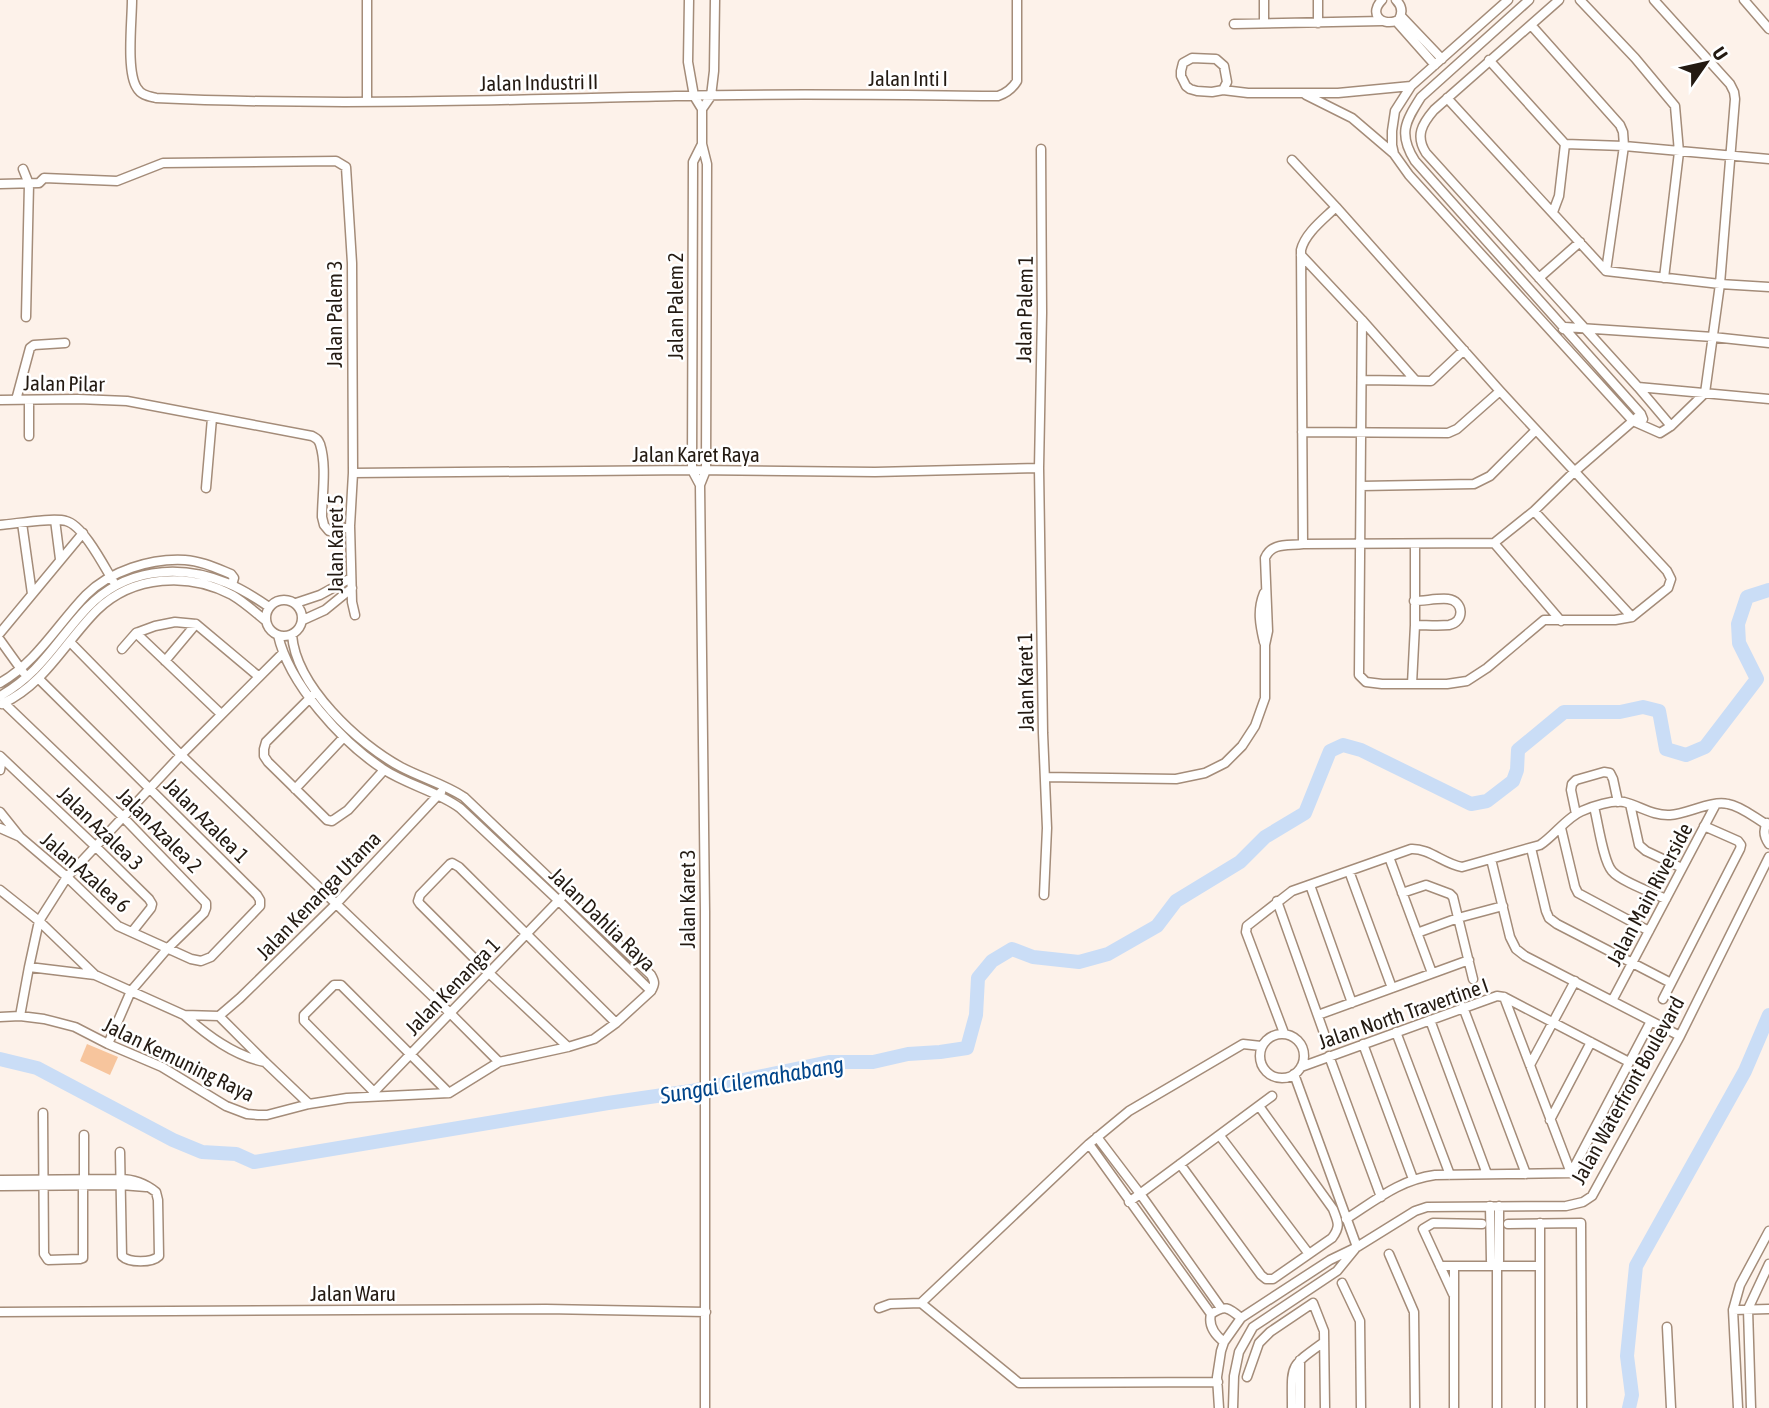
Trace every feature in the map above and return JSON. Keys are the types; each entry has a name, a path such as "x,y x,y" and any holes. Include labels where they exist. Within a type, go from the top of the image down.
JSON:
{"street":[{"name":"Jalan Industri II","path":"132,0 131,64 137,89 156,98 367,102 711,96"},
{"path":"367,0 367,102"},
{"name":"Jalan Palem 2","path":"689,0 688,62 695,96 702,109 702,144 707,164 706,470"},
{"path":"702,109 711,96 714,71 715,0"},
{"name":"Jalan Inti I","path":"711,96 998,96 1013,88 1017,81 1017,0"},
{"path":"1264,0 1264,23"},
{"path":"1318,0 1318,23"},
{"path":"1381,0 1376,12 1382,21"},
{"path":"1396,0 1400,5 1399,18 1439,62"},
{"path":"1394,154 1391,139 1395,111 1412,86 1508,0"},
{"path":"1529,0 1421,97 1409,116 1404,132 1407,149 1641,414 1647,427"},
{"path":"1559,0 1447,98 1424,122 1421,145 1671,426"},
{"path":"1580,0 1675,106 1679,152 1664,278"},
{"path":"1303,94 1352,118 1394,154 1409,175 1633,421 1660,433 1705,393 1720,284 1735,99 1730,83 1654,0"},
{"path":"1744,0 1769,29"},
{"path":"1492,14 1501,25"},
{"path":"1234,24 1389,23 1399,18"},
{"path":"1531,26 1620,125 1623,132 1606,271"},
{"path":"1223,90 1227,82 1224,66 1216,59 1192,58 1183,63 1181,76 1186,86 1197,91 1303,94 1412,86"},
{"path":"1489,61 1565,144 1623,146 1769,159"},
{"path":"1447,98 1606,271 1769,287"},
{"name":"Jalan Palem 2","path":"692,470 693,162 702,144"},
{"path":"1553,212 1559,196 1565,144"},
{"name":"Jalan Palem 1","path":"1039,468 1041,149"},
{"path":"1415,161 1426,153"},
{"path":"1292,160 1670,575 1668,588 1632,617 1615,620 1544,621"},
{"name":"Jalan Palem 3","path":"29,184 39,183 44,178 117,181 163,163 336,161 346,167 352,263 353,473"},
{"path":"23,169 29,184 26,317"},
{"path":"0,184 29,184"},
{"path":"1303,544 1301,255 1303,242 1336,206"},
{"path":"1539,278 1580,243"},
{"path":"1301,255 1415,380"},
{"path":"1491,265 1500,256"},
{"path":"1530,307 1539,299"},
{"path":"1362,320 1359,675 1366,682 1447,684 1466,681 1488,668 1544,621 1548,607"},
{"path":"1555,336 1565,327 1769,343"},
{"path":"16,400 30,348 34,345 65,343"},
{"path":"1362,380 1431,381 1464,351"},
{"path":"1397,381 1401,364"},
{"path":"1638,387 1769,399"},
{"path":"1302,432 1453,432 1500,391"},
{"name":"Jalan Pilar","path":"0,400 127,401 316,438 320,444 323,466 324,525 329,531 350,526"},
{"path":"29,400 29,436"},
{"path":"1045,778 1176,779 1205,773 1225,763 1242,746 1255,726 1265,698 1265,645 1268,631 1265,590 1267,553 1272,547 1303,544 1494,543 1534,511 1641,414"},
{"path":"205,488 212,418"},
{"path":"1361,486 1474,484 1490,476 1536,430"},
{"name":"Jalan Karet Raya","path":"353,473 692,470 875,472 1039,468"},
{"name":"Jalan Karet 1","path":"1039,468 1047,828 1044,895"},
{"name":"Jalan Karet 3","path":"692,470 700,485"},
{"name":"Jalan Karet 3","path":"705,1408 700,485 706,470"},
{"name":"Jalan Karet 5","path":"353,473 350,526 355,615"},
{"path":"1534,511 1632,617"},
{"path":"55,520 60,559"},
{"path":"0,525 66,520 83,533 116,584"},
{"path":"22,523 32,594"},
{"path":"0,633 83,533"},
{"path":"1494,543 1561,621"},
{"path":"1412,684 1415,544"},
{"path":"0,683 21,669 88,592 151,573 176,571 203,575 232,585 269,607"},
{"path":"296,603 320,595 351,578"},
{"path":"1,701 34,672 86,609 116,584 191,581 232,595 266,621 270,630 283,636 292,635 299,629 303,620 302,611 296,603 282,599 269,607 266,621"},
{"path":"1,701 22,693 39,679 116,584"},
{"path":"303,620 326,610 352,588"},
{"path":"1614,598 1615,620"},
{"path":"1414,601 1449,599 1461,608 1461,615 1450,625 1415,625"},
{"path":"122,649 136,633 175,622 196,624 258,676"},
{"path":"165,661 196,624"},
{"path":"136,633 221,714"},
{"name":"Jalan Dahlia Raya","path":"278,635 283,653 343,738 384,770 460,808 562,897"},
{"name":"Jalan Dahlia Raya","path":"292,635 313,695 348,729 381,755 464,797 651,991"},
{"path":"0,640 27,678"},
{"path":"70,642 181,755 499,1062"},
{"path":"20,1016 39,920 67,877 122,816 283,653"},
{"name":"Jalan Azalea 1","path":"39,679 260,900 260,906 206,960 191,959 167,949"},
{"path":"313,695 266,742 264,756 268,762 322,816 332,821 348,810 384,770"},
{"name":"Jalan Azalea 2","path":"1,701 122,816 206,903 204,913 131,990 108,1044"},
{"path":"295,789 343,738"},
{"path":"0,770 1,757"},
{"name":"Jalan Azalea 3","path":"1,757 149,899 151,908 132,932"},
{"path":"1576,814 1572,784 1576,780 1604,772 1614,779 1618,802"},
{"name":"Jalan Kenanga Utama","path":"219,1016 336,904 446,786"},
{"path":"1284,1033 1246,932 1247,926 1292,891 1411,849 1418,849 1453,865 1462,866 1491,859 1541,845 1576,814 1618,802 1658,815 1672,815 1716,804 1730,804 1767,822 1765,838 1769,844"},
{"path":"1630,804 1639,845 1682,868"},
{"name":"Jalan Main Riverside","path":"1612,1001 1716,804"},
{"path":"1594,807 1606,861 1611,870 1619,877 1666,898"},
{"name":"Jalan Azalea 6","path":"0,812 20,837 67,877 113,922 167,949"},
{"path":"1663,999 1741,845 1738,841 1704,826"},
{"name":"Jalan Azalea 6","path":"0,828 20,837"},
{"path":"1561,828 1578,893 1649,931"},
{"path":"1531,848 1549,918 1671,983"},
{"path":"1389,857 1432,973"},
{"name":"Jalan Waterfront Boulevard","path":"1357,1247 1427,1207 1566,1206 1583,1202 1592,1196 1680,1036 1769,857"},
{"path":"1491,859 1510,937 1516,949 1680,1036"},
{"path":"568,1047 418,901 420,895 448,865 452,863 459,867 615,1023"},
{"path":"1349,871 1392,988"},
{"path":"1310,885 1352,1003"},
{"path":"1402,893 1426,885 1453,897 1473,979"},
{"path":"0,890 39,920 95,975"},
{"name":"Jalan Kenanga 1","path":"374,1094 562,897"},
{"path":"1278,901 1324,1033"},
{"path":"1418,933 1458,918 1503,906"},
{"path":"1318,1015 1469,960"},
{"path":"29,967 95,975 184,1015 198,1028 241,1055 265,1062"},
{"path":"1530,1065 1575,981"},
{"path":"374,1094 304,1021 304,1015 334,985 341,985 449,1093"},
{"name":"Jalan Kemuning Raya","path":"0,1017 44,1019 75,1027 162,1067 226,1106 247,1114 267,1115 309,1104 374,1094 449,1093 499,1062 594,1039 651,991"},
{"name":"Jalan North Travertine I","path":"1301,1067 1497,996 1504,997 1629,1062"},
{"path":"1504,997 1570,1173"},
{"path":"1463,1007 1526,1174"},
{"path":"184,1015 219,1016 309,1104"},
{"path":"1430,1020 1487,1174"},
{"path":"1570,1173 1651,1021"},
{"path":"1396,1032 1450,1175"},
{"path":"1275,1034 1293,1036 1303,1050 1301,1067 1285,1078 1267,1073 1261,1065 1261,1046 1275,1034"},
{"path":"1550,1120 1591,1042"},
{"path":"921,1303 1089,1144 1129,1111 1243,1044 1261,1046"},
{"path":"1363,1044 1413,1179"},
{"path":"1329,1056 1381,1197"},
{"path":"1294,1074 1357,1247"},
{"path":"1129,1202 1272,1096"},
{"path":"1180,1164 1266,1279 1273,1279 1332,1238 1339,1226 1333,1209 1259,1106"},
{"path":"43,1113 44,1254 48,1260 80,1259 84,1255 84,1136"},
{"path":"1220,1136 1309,1254"},
{"path":"1097,1137 1221,1308"},
{"path":"1089,1144 1210,1314 1212,1329 1223,1342"},
{"path":"43,1183 0,1179 0,1187 43,1183 120,1182 130,1179 149,1187 158,1196 159,1256 154,1261 127,1261 122,1256 120,1182 120,1152"},
{"path":"1346,1219 1413,1179 1435,1175 1570,1173"},
{"path":"1495,1206 1491,1261 1497,1266"},
{"path":"1454,1297 1423,1229 1433,1223 1482,1224"},
{"path":"1539,1223 1540,1408"},
{"path":"1508,1224 1581,1223 1582,1408"},
{"path":"1738,1408 1733,1310 1740,1285 1769,1231"},
{"path":"1219,1408 1217,1382 1223,1342 1241,1318 1330,1260 1357,1247"},
{"path":"1233,1408 1234,1376 1240,1352 1253,1327 1337,1270 1357,1247"},
{"path":"1389,1254 1414,1312 1415,1408"},
{"path":"1751,1408 1748,1309 1769,1264"},
{"path":"1440,1266 1540,1266"},
{"path":"1454,1266 1454,1408"},
{"path":"1497,1266 1497,1408"},
{"path":"1342,1283 1360,1321 1361,1408"},
{"path":"879,1308 890,1304 921,1303 1018,1383 1217,1382"},
{"path":"1247,1377 1259,1343 1270,1332 1312,1303 1324,1331 1325,1408"},
{"path":"1210,1314 1221,1308 1228,1308 1241,1318"},
{"path":"1733,1310 1769,1309"},
{"name":"Jalan Waru","path":"0,1312 706,1312"},
{"path":"1667,1327 1671,1408"},
{"path":"1292,1408 1292,1370 1300,1360 1325,1342"},
{"path":"1300,1360 1300,1408"}],"shaded area":[{"path":"87,1044 118,1057 110,1075 80,1061"}],"waterway":[{"name":"Sungai Cilemahabang","path":"0,1059 37,1068 173,1140 202,1152 236,1154 254,1162 691,1091 829,1062 873,1062 908,1054 967,1048 976,1015 978,978 992,961 1012,949 1033,957 1079,962 1108,954 1157,926 1176,901 1240,862 1265,837 1305,813 1330,751 1343,745 1361,750 1471,804 1487,801 1513,781 1517,770 1518,750 1564,712 1620,712 1643,707 1659,711 1666,749 1686,755 1705,747 1757,679 1739,643 1738,624 1747,597 1769,590"},
{"path":"1629,1408 1632,1395 1627,1356 1636,1266 1745,1071 1769,1015"}]}
